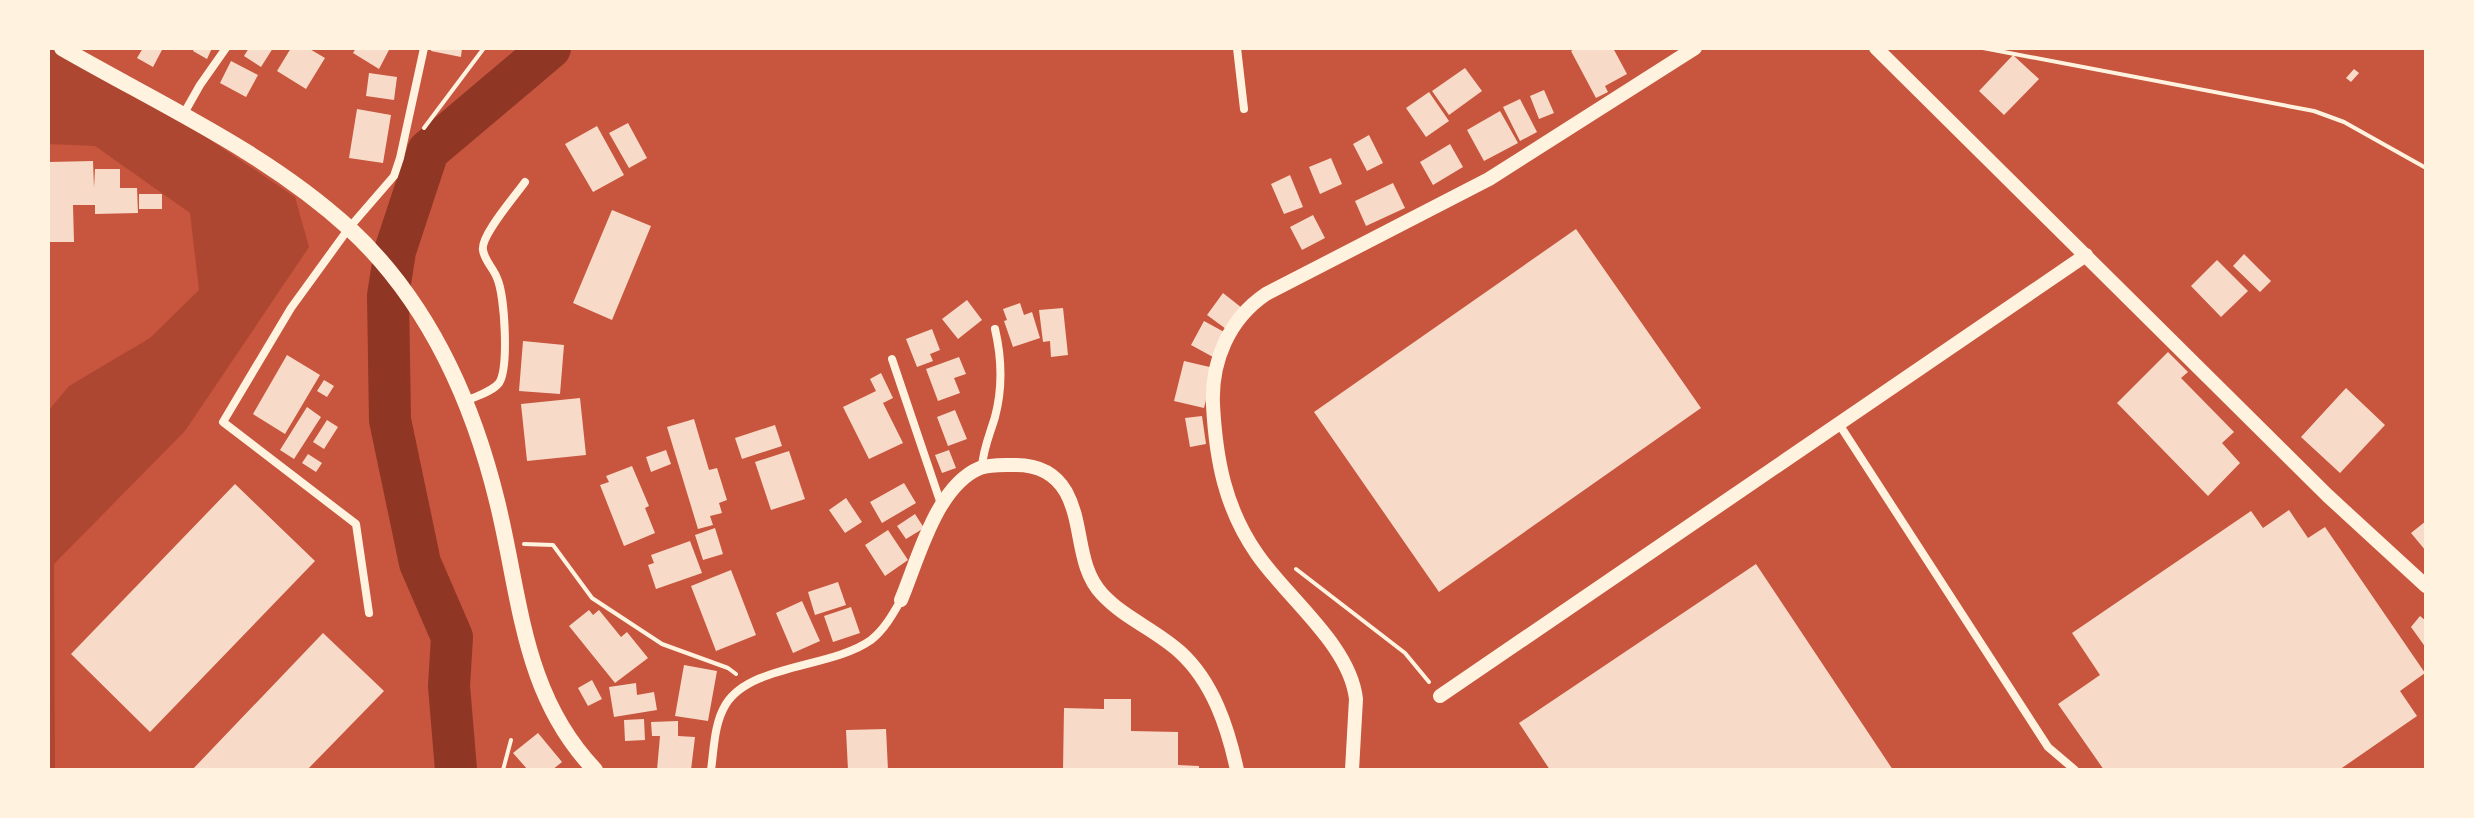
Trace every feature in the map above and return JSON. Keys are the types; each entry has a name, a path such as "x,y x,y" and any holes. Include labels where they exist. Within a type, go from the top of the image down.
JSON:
{"main road":[{"path":"62,48 280,174 354,233 412,302 456,378 489,469 528,649 542,690 565,735 595,770"}],"street":[{"path":"182,116 226,48"},
{"path":"369,613 356,524 223,422 291,308 354,233 394,176 424,48"},
{"path":"1237,48 1244,109"},
{"path":"1352,770 1356,711 1351,676 1321,631 1271,573 1229,502 1217,454 1213,401 1214,374 1222,348 1239,319 1266,294 1489,179 1695,48"},
{"path":"1876,48 2328,496 2426,586"},
{"path":"466,401 496,387 502,374 505,309 498,279 483,250 485,239 525,182"},
{"path":"1440,696 2086,255"},
{"path":"982,467 982,453 1002,384 995,329"},
{"path":"892,359 941,504"},
{"path":"1839,424 2048,747 2075,770"},
{"path":"711,770 717,727 724,707 734,693 748,682 847,652 872,639 890,619 901,600 941,504 951,489 966,475 982,467 1022,465 1043,469 1065,491 1085,566 1103,595 1180,652 1199,673 1230,737 1237,770"}],"path":[{"path":"423,128 484,48"},
{"path":"1983,48 2314,111 2344,122 2426,168"},
{"path":"506,543 553,545 592,598 662,644 728,668 748,682"},
{"path":"1271,573 1283,559 1405,653 1440,696"},
{"path":"503,770 511,740"}],"shaded area":[{"path":"48,48 65,48 160,106 295,197 309,247 185,431 54,564 55,770 48,770 48,411 69,386 150,338 199,290 190,213 95,146 48,144"}],"building":[{"path":"143,48 163,48 153,67 137,58"},
{"path":"195,48 212,48 207,59 193,51"},
{"path":"249,48 273,48 261,67 244,56"},
{"path":"291,48 308,48 325,58 306,89 277,71"},
{"path":"356,48 390,48 379,69 353,53"},
{"path":"432,48 462,48 461,57 431,51"},
{"path":"1576,48 1613,48 1627,74 1605,86 1608,92 1596,98 1571,51"},
{"path":"2013,55 2039,79 2004,115 1979,91"},
{"path":"231,61 258,75 246,97 220,83"},
{"path":"1465,68 1482,91 1449,115 1432,91"},
{"path":"2354,69 2359,73 2351,82 2346,78"},
{"path":"369,73 397,77 394,100 366,96"},
{"path":"1544,90 1554,113 1539,119 1530,96"},
{"path":"1429,92 1449,121 1426,137 1406,108"},
{"path":"1520,99 1537,132 1520,141 1503,107"},
{"path":"357,109 391,115 383,163 349,158"},
{"path":"1500,111 1518,143 1484,161 1467,130"},
{"path":"628,123 647,158 629,168 609,133"},
{"path":"597,126 624,175 593,192 565,144"},
{"path":"1369,135 1383,163 1367,171 1353,144"},
{"path":"1450,144 1463,167 1433,185 1420,162"},
{"path":"1331,158 1342,184 1320,194 1309,167"},
{"path":"93,161 94,188 95,169 120,169 120,188 137,188 138,213 95,214 95,205 73,205 74,242 48,242 48,162"},
{"path":"1290,175 1303,207 1284,214 1271,184"},
{"path":"1393,183 1405,208 1366,226 1355,201"},
{"path":"139,194 162,194 162,209 139,209"},
{"path":"612,210 651,226 612,320 573,303"},
{"path":"1313,215 1325,238 1302,250 1290,227"},
{"path":"1576,229 1701,408 1439,592 1314,412"},
{"path":"2244,254 2271,281 2260,292 2233,266"},
{"path":"2217,260 2248,291 2221,317 2191,286"},
{"path":"1223,293 1242,308 1226,329 1207,315"},
{"path":"967,300 982,320 958,339 942,319"},
{"path":"1020,303 1024,315 1032,312 1040,338 1013,347 1003,309"},
{"path":"1063,308 1068,355 1051,357 1050,341 1043,342 1039,310"},
{"path":"1204,321 1226,333 1213,357 1191,345"},
{"path":"932,329 940,350 930,354 933,361 917,367 906,339"},
{"path":"523,341 564,345 560,394 519,391"},
{"path":"2168,352 2188,372 2181,378 2234,432 2222,443 2240,463 2208,496 2117,403"},
{"path":"287,355 320,375 285,434 253,414"},
{"path":"959,357 966,374 954,378 960,393 938,401 926,369"},
{"path":"1184,361 1214,368 1204,408 1174,401"},
{"path":"881,373 893,398 883,403 903,443 869,459 843,407 876,391 870,379"},
{"path":"324,380 334,386 327,397 317,391"},
{"path":"2346,388 2385,425 2340,473 2301,437"},
{"path":"580,398 586,455 527,461 521,404"},
{"path":"307,407 321,417 294,459 280,450"},
{"path":"955,410 967,439 948,446 937,417"},
{"path":"1202,416 1206,444 1190,447 1185,418"},
{"path":"694,419 709,470 717,468 727,500 719,503 722,513 710,516 713,525 698,529 667,427"},
{"path":"327,420 338,427 324,449 313,442"},
{"path":"775,425 782,446 742,459 735,438"},
{"path":"666,450 671,464 651,472 646,457"},
{"path":"949,450 956,468 942,473 935,455"},
{"path":"789,451 805,499 771,510 755,462"},
{"path":"308,454 322,463 316,472 302,463"},
{"path":"632,466 649,506 645,508 655,533 624,546 600,485 609,482 606,476"},
{"path":"904,483 916,503 882,523 870,502"},
{"path":"235,484 315,561 150,732 71,654"},
{"path":"846,498 862,522 845,533 829,510"},
{"path":"2289,510 2308,538 2325,527 2425,673 2400,691 2417,716 2339,770 2104,770 2058,704 2100,675 2072,633 2251,511 2263,528"},
{"path":"915,514 924,528 906,539 897,526"},
{"path":"2426,521 2426,551 2411,533"},
{"path":"715,528 723,554 703,560 695,535"},
{"path":"888,530 908,560 885,576 865,545"},
{"path":"690,541 702,573 656,589 648,565 654,563 651,555"},
{"path":"1756,564 1893,770 1550,770 1519,723"},
{"path":"731,570 756,635 716,651 691,586"},
{"path":"838,582 846,605 815,615 808,592"},
{"path":"802,601 820,641 793,653 776,613"},
{"path":"851,607 860,633 833,642 824,616"},
{"path":"589,610 593,615 599,610 621,637 627,632 648,658 615,683 569,626"},
{"path":"2420,616 2426,621 2426,648 2411,627"},
{"path":"323,633 384,691 307,770 192,770"},
{"path":"684,665 717,671 708,721 675,716"},
{"path":"592,680 602,699 588,706 578,688"},
{"path":"636,683 637,695 654,692 657,710 614,717 609,687"},
{"path":"1104,699 1131,699 1131,731 1178,732 1178,765 1199,766 1199,770 1063,770 1064,708 1104,709"},
{"path":"644,719 645,740 625,741 624,720"},
{"path":"678,721 678,736 695,737 691,770 657,770 660,736 652,736 651,722"},
{"path":"886,729 888,770 848,770 846,730"},
{"path":"538,733 562,762 552,770 528,770 513,753"}],"waterway":[{"path":"456,770 449,686 452,637 420,563 390,420 388,296 395,251 428,151 550,48"}]}
